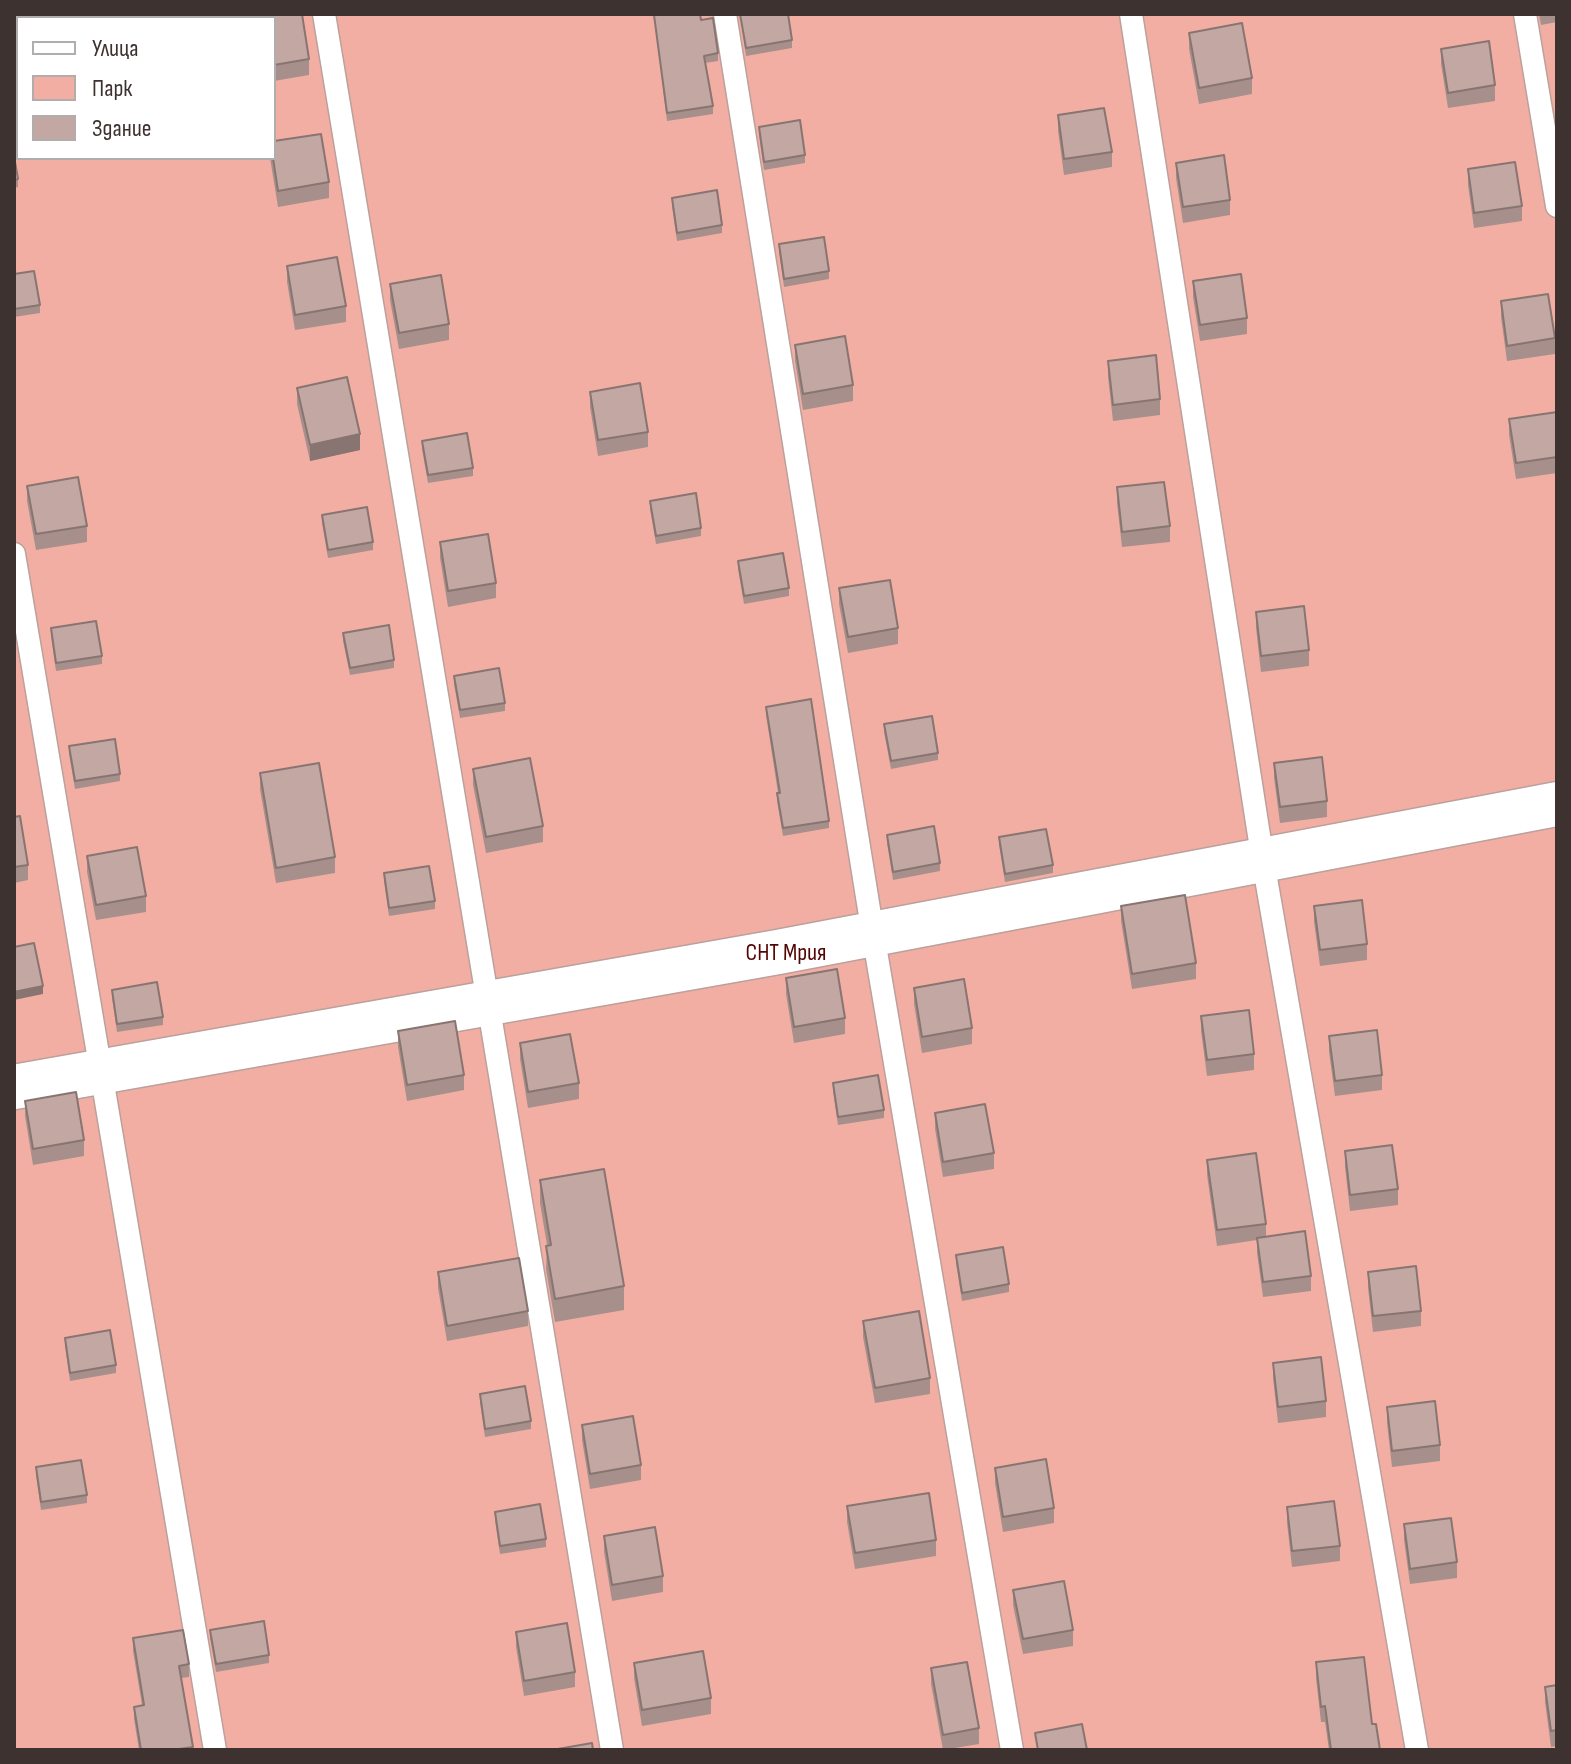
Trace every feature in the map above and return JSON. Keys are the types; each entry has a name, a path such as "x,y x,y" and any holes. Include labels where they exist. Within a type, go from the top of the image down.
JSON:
{"street":[{"path":"14,1087 873,934 1557,804"}],"lane":[{"path":"324,14 612,1750"},
{"path":"725,14 873,934 1012,1750"},
{"path":"1131,14 1263,861 1417,1750"},
{"path":"1525,14 1557,206"},
{"path":"14,554 215,1750"}],"green space":[{"name":"СНТ Мрия","path":"14,14 1557,14 1557,1750 14,1750"}],"building":[{"path":"302,14 309,59 276,65 276,16 268,16"},
{"path":"700,14 701,20 713,18 718,53 704,56 713,106 667,113 654,15"},
{"path":"740,14 788,14 792,40 746,48"},
{"path":"1242,23 1252,78 1199,88 1189,33"},
{"path":"1489,41 1495,85 1448,93 1441,49"},
{"path":"1104,108 1112,152 1064,159 1058,115"},
{"path":"800,120 805,155 764,162 759,127"},
{"path":"321,134 329,182 278,191 273,160 276,160 276,141"},
{"path":"1224,155 1230,200 1183,207 1176,163"},
{"path":"14,156 18,179 14,180"},
{"path":"1515,162 1522,206 1474,213 1468,169"},
{"path":"717,190 722,225 677,233 672,198"},
{"path":"824,237 829,271 784,279 779,244"},
{"path":"337,257 346,306 295,315 287,266"},
{"path":"34,271 40,305 14,309 14,274"},
{"path":"1241,274 1247,318 1200,325 1193,281"},
{"path":"441,275 449,324 399,333 390,284"},
{"path":"1548,294 1555,338 1507,346 1501,301"},
{"path":"845,336 853,385 803,394 795,345"},
{"path":"1156,355 1160,399 1113,405 1108,361"},
{"path":"347,377 360,434 310,445 297,388"},
{"path":"640,383 648,432 598,440 590,392"},
{"path":"1557,412 1557,457 1516,463 1509,419"},
{"path":"467,433 473,468 428,475 422,441"},
{"path":"78,477 87,526 36,534 27,486"},
{"path":"1164,482 1170,526 1122,532 1117,487"},
{"path":"696,493 701,528 656,536 650,501"},
{"path":"367,507 373,542 328,550 322,515"},
{"path":"488,534 496,583 448,591 440,542"},
{"path":"783,553 789,588 744,596 738,561"},
{"path":"890,580 898,628 848,637 839,588"},
{"path":"1304,606 1309,650 1261,656 1256,612"},
{"path":"96,621 102,656 56,663 51,628"},
{"path":"389,625 394,660 350,668 343,633"},
{"path":"499,668 505,703 460,710 454,676"},
{"path":"811,699 829,821 783,828 766,707"},
{"path":"932,716 938,753 891,761 884,724"},
{"path":"115,739 120,774 75,781 69,746"},
{"path":"1322,757 1327,801 1280,807 1274,763"},
{"path":"530,758 543,826 486,837 473,769"},
{"path":"319,763 335,857 276,868 260,773"},
{"path":"20,816 28,865 14,867 14,817"},
{"path":"934,826 940,863 893,872 887,835"},
{"path":"1046,829 1053,865 1005,874 999,837"},
{"path":"137,847 146,896 96,905 87,856"},
{"path":"429,866 435,901 389,908 384,873"},
{"path":"1185,895 1196,963 1132,974 1121,906"},
{"path":"1362,900 1367,944 1320,950 1314,906"},
{"path":"34,943 43,986 14,992 14,947"},
{"path":"837,969 845,1018 794,1027 786,978"},
{"path":"964,979 972,1028 922,1037 914,988"},
{"path":"157,982 163,1017 117,1024 112,990"},
{"path":"1249,1010 1254,1054 1207,1060 1201,1016"},
{"path":"455,1021 464,1075 407,1085 398,1031"},
{"path":"1377,1030 1382,1075 1335,1081 1329,1036"},
{"path":"570,1034 579,1083 528,1092 520,1043"},
{"path":"878,1075 884,1110 838,1117 833,1083"},
{"path":"76,1092 84,1140 33,1149 25,1101"},
{"path":"985,1104 994,1153 943,1162 935,1113"},
{"path":"1392,1145 1398,1189 1350,1195 1345,1151"},
{"path":"1256,1153 1266,1224 1217,1230 1207,1160"},
{"path":"604,1169 624,1286 555,1299 546,1246 551,1245 540,1180"},
{"path":"1305,1231 1311,1276 1263,1282 1257,1238"},
{"path":"1003,1247 1009,1284 962,1293 956,1255"},
{"path":"519,1258 528,1311 447,1326 438,1272"},
{"path":"1416,1266 1421,1311 1373,1316 1368,1272"},
{"path":"919,1311 930,1378 875,1388 863,1321"},
{"path":"110,1330 116,1365 70,1373 65,1338"},
{"path":"1321,1357 1326,1401 1278,1407 1273,1363"},
{"path":"525,1386 531,1421 485,1429 480,1394"},
{"path":"1435,1401 1440,1445 1392,1451 1387,1407"},
{"path":"633,1416 641,1465 590,1474 582,1425"},
{"path":"1046,1459 1054,1508 1003,1517 995,1468"},
{"path":"81,1460 87,1495 41,1502 36,1467"},
{"path":"929,1493 936,1540 855,1553 847,1506"},
{"path":"1334,1501 1340,1546 1292,1551 1287,1507"},
{"path":"540,1504 546,1539 500,1546 495,1512"},
{"path":"1451,1518 1457,1562 1410,1569 1404,1524"},
{"path":"655,1527 663,1576 612,1585 604,1536"},
{"path":"1064,1581 1073,1630 1023,1639 1013,1590"},
{"path":"264,1621 269,1655 216,1664 210,1630"},
{"path":"567,1623 575,1672 524,1681 516,1632"},
{"path":"183,1630 189,1664 179,1666 193,1747 141,1750 134,1707 144,1705 133,1638"},
{"path":"703,1651 711,1698 642,1710 634,1663"},
{"path":"1364,1657 1372,1724 1376,1724 1380,1750 1331,1750 1325,1706 1321,1707 1316,1662"},
{"path":"967,1662 979,1728 943,1735 931,1668"},
{"path":"1557,1685 1557,1730 1551,1731 1545,1687"},
{"path":"1082,1724 1087,1750 1038,1750 1035,1733"},
{"path":"592,1743 593,1750 552,1750"}]}
